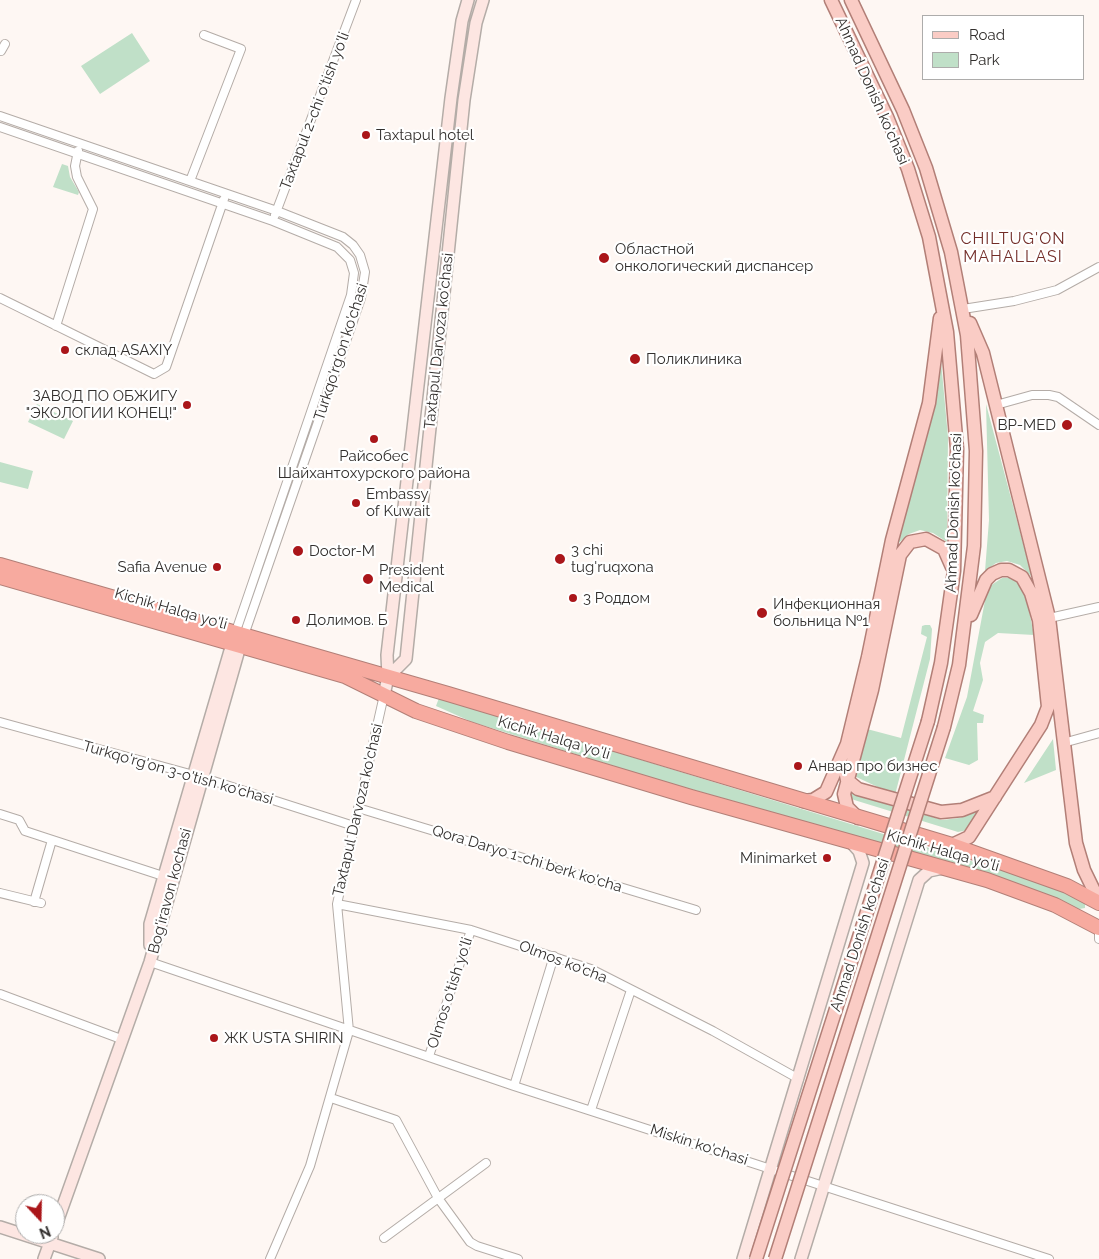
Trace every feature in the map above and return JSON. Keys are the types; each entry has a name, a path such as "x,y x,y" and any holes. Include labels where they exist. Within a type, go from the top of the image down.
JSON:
{"highway":[{"name":"Kichik Halqa yo'li","path":"0,565 238,639 345,676 416,710 508,742 691,798 943,868 1055,905 1096,926"},
{"name":"Kichik Halqa yo'li","path":"0,577 388,677 802,802 952,845 1067,886 1099,902"},
{"path":"1096,926 1099,908"}],"main road":[{"name":"Ahmad Donish ko'chasi","path":"756,1259 928,721 941,663 954,571 956,420 942,300 929,237 908,169 887,116 831,0"},
{"name":"Ahmad Donish ko'chasi","path":"775,1259 944,727 956,680 965,629 976,517 975,416 964,309 946,233 926,168 903,110 851,0"},
{"path":"802,802 813,800 826,792 842,758 858,702 892,540 929,403 942,300"},
{"path":"964,309 983,353 996,405 1060,692 1063,743 1076,844 1084,870 1099,902"},
{"path":"975,416 983,353"},
{"path":"858,818 849,810 844,800 847,780 872,690 900,555 914,540 930,540 946,552 954,571"},
{"path":"952,845 969,837 1041,725 1048,710 1044,619 1025,580 1018,573 1005,569 996,572 986,580 965,629"},
{"path":"842,758 847,780 858,788 941,812 962,810 996,797 1010,783 1050,722 1060,692"}],"street":[{"name":"Taxtapul 2-chi o'tish yo'li","path":"273,221 356,0"},
{"name":"Taxtapul Darvoza ko'chasi","path":"270,1259 310,1166 349,1031 336,904 388,677 387,655 449,113 462,21 468,0"},
{"name":"Taxtapul Darvoza ko'chasi","path":"388,677 406,659 464,100 476,23 483,0"},
{"path":"190,181 241,49 204,35"},
{"name":"Turkqo'rg'on ko'chasi","path":"3,117 277,211 347,239 360,255 365,279 362,298 238,639"},
{"path":"1,129 3,117"},
{"name":"Turkqo'rg'on ko'chasi","path":"1,129 273,221 338,247 350,260 354,279 348,304 238,639"},
{"path":"56,326 93,209 77,177 75,166 76,154 80,144"},
{"path":"0,298 154,374 166,367 227,193"},
{"path":"964,309 1057,290 1096,272"},
{"path":"996,405 1032,395 1049,395 1058,397 1097,420"},
{"path":"1044,619 1099,607"},
{"name":"Bog'iravon kochasi","path":"150,962 197,777 238,639"},
{"name":"Turkqo'rg'on 3-o'tish ko'chasi","path":"0,722 197,777 354,826"},
{"path":"1063,743 1099,733"},
{"name":"Bog'iravon kochasi","path":"150,962 150,924 163,876 197,777"},
{"name":"Qora Daryo 1-chi berk ko'cha","path":"358,808 696,910"},
{"path":"0,814 19,820 25,831 163,876"},
{"path":"0,893 37,903 52,840"},
{"name":"Ahmad Donish ko'chasi","path":"743,1259 863,863 859,851 850,841"},
{"path":"801,1259 919,880 929,871 943,868"},
{"name":"Olmos ko'cha","path":"336,904 471,930 591,969 712,1030 799,1079"},
{"path":"1096,926 1099,938"},
{"name":"Olmos o'tish yo'li","path":"429,1056 471,930"},
{"path":"514,1086 554,956"},
{"path":"65,1199 150,962"},
{"name":"Miskin ko'chasi","path":"150,962 514,1086 1049,1259"},
{"path":"591,1110 631,990"},
{"path":"0,994 121,1039"},
{"path":"331,1098 396,1120 438,1198 472,1244 518,1259"},
{"path":"384,1238 486,1163"},
{"path":"0,1227 15,1231"},
{"path":"44,1259 49,1244"},
{"path":"63,1244 99,1259"}],"green space":[{"path":"132,33 150,61 100,94 81,66"},
{"path":"62,164 68,166 70,177 79,192 78,195 53,187"},
{"path":"941,361 948,437 947,542 933,533 920,530 909,534 895,546 933,408"},
{"path":"37,404 73,421 64,439 28,422"},
{"path":"986,404 1032,577 1020,565 1007,561 996,563 985,571 989,520"},
{"path":"0,462 33,471 28,489 0,482"},
{"path":"1002,578 1012,578 1020,583 1025,591 1034,635 998,633 985,642 980,663 983,680 973,711 984,715 983,723 977,723 978,760 969,765 945,758 967,697 986,595 990,586"},
{"path":"930,625 932,629 930,659 895,795 852,775 867,729 901,738 927,637 921,634 922,626"},
{"path":"439,698 1050,885 1085,902 1085,908 1079,909 1046,894 955,864 659,780 472,722 436,706"},
{"path":"1053,739 1056,770 1024,783"},
{"path":"850,787 856,794 942,820 959,818 979,811 968,830 958,832 851,799"}],"place":[{"name":"Taxtapul hotel","path":"366,135"},
{"name":"Областной онкологический диспансер","path":"604,258"},
{"name":"склад ASAXIY","path":"65,350"},
{"name":"Поликлиника","path":"635,359"},
{"name":"ЗАВОД ПО ОБЖИГУ \"ЭКОЛОГИИ КОНЕЦ!\"","path":"187,405"},
{"name":"BP-MED","path":"1067,425"},
{"name":"Райсобес Шайхантохурского района","path":"374,439"},
{"name":"Embassy of Kuwait","path":"356,503"},
{"name":"Doctor-M","path":"298,551"},
{"name":"3 chi tug'ruqxona","path":"560,559"},
{"name":"Safia Avenue","path":"217,567"},
{"name":"President Medical","path":"368,579"},
{"name":"3 Роддом","path":"573,598"},
{"name":"Инфекционная больница №1","path":"762,613"},
{"name":"Долимов. Б","path":"296,620"},
{"name":"Анвар про бизнес","path":"798,766"},
{"name":"Minimarket","path":"827,858"},
{"name":"ЖК USTA SHIRIN","path":"214,1038"}],"district":[{"name":"CHILTUG'ON MAHALLASI","path":"1013,248"}]}
